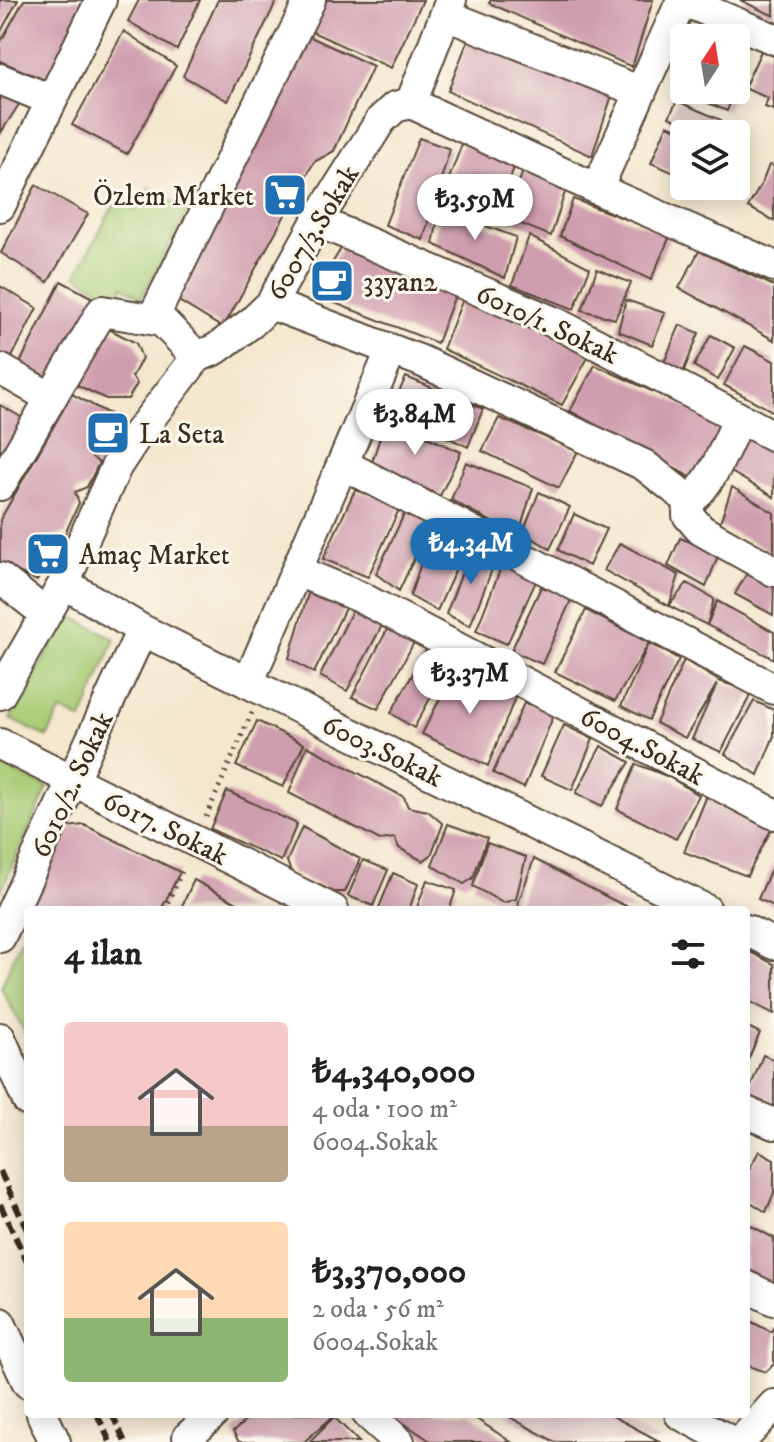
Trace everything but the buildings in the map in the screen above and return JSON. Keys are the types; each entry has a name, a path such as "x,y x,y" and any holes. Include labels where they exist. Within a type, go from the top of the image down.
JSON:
{"street":[{"path":"1,203 101,0"},
{"path":"153,318 310,0"},
{"path":"597,189 682,0 774,39"},
{"path":"641,92 448,7 411,103 774,266"},
{"path":"0,79 51,100"},
{"name":"6007/3.Sokak","path":"0,694 64,583 116,467 137,435 197,357 216,349 271,304 317,221 381,120 395,107 411,103"},
{"name":"6010/1. Sokak","path":"317,221 558,324 774,436"},
{"path":"271,304 421,361 644,465 690,501"},
{"path":"0,485 102,311 162,321 197,357"},
{"path":"255,686 297,571 391,351"},
{"path":"0,369 51,398"},
{"path":"739,418 709,479 690,501 688,515 701,530 774,571"},
{"path":"343,464 774,689"},
{"name":"6004.Sokak","path":"297,571 360,597 774,814"},
{"path":"0,578 46,614"},
{"name":"6003.Sokak","path":"64,583 142,630 691,906"},
{"name":"6010/2. Sokak","path":"0,937 21,913 72,780 142,630"},
{"name":"6017. Sokak","path":"0,744 325,906"},
{"path":"750,932 774,944"},
{"path":"0,1038 24,1092"},
{"path":"750,1114 774,1124"},
{"path":"750,1288 774,1300"},
{"path":"0,1323 24,1374"},
{"path":"740,1442 774,1405"},
{"path":"185,1431 206,1418"},
{"path":"372,1418 399,1442"},
{"path":"687,1418 732,1442"}],"path":[{"path":"167,906 255,686"}],"green space":[{"path":"149,187 188,211 141,298 123,286 115,299 76,275 117,199 136,210"},
{"path":"69,615 115,639 82,720 61,710 47,737 10,719"},
{"path":"0,766 48,787 0,893"},
{"path":"21,939 24,941 24,1031 1,988"}],"railway":[{"path":"0,1171 24,1223"},
{"path":"0,1204 24,1255"},
{"path":"99,1418 110,1442"},
{"path":"114,1418 125,1442"}],"place":[{"name":"Özlem Market","path":"285,195"},
{"name":"33yan2","path":"332,281"},
{"name":"La Seta","path":"108,433"},
{"name":"Amaç Market","path":"48,554"}]}
